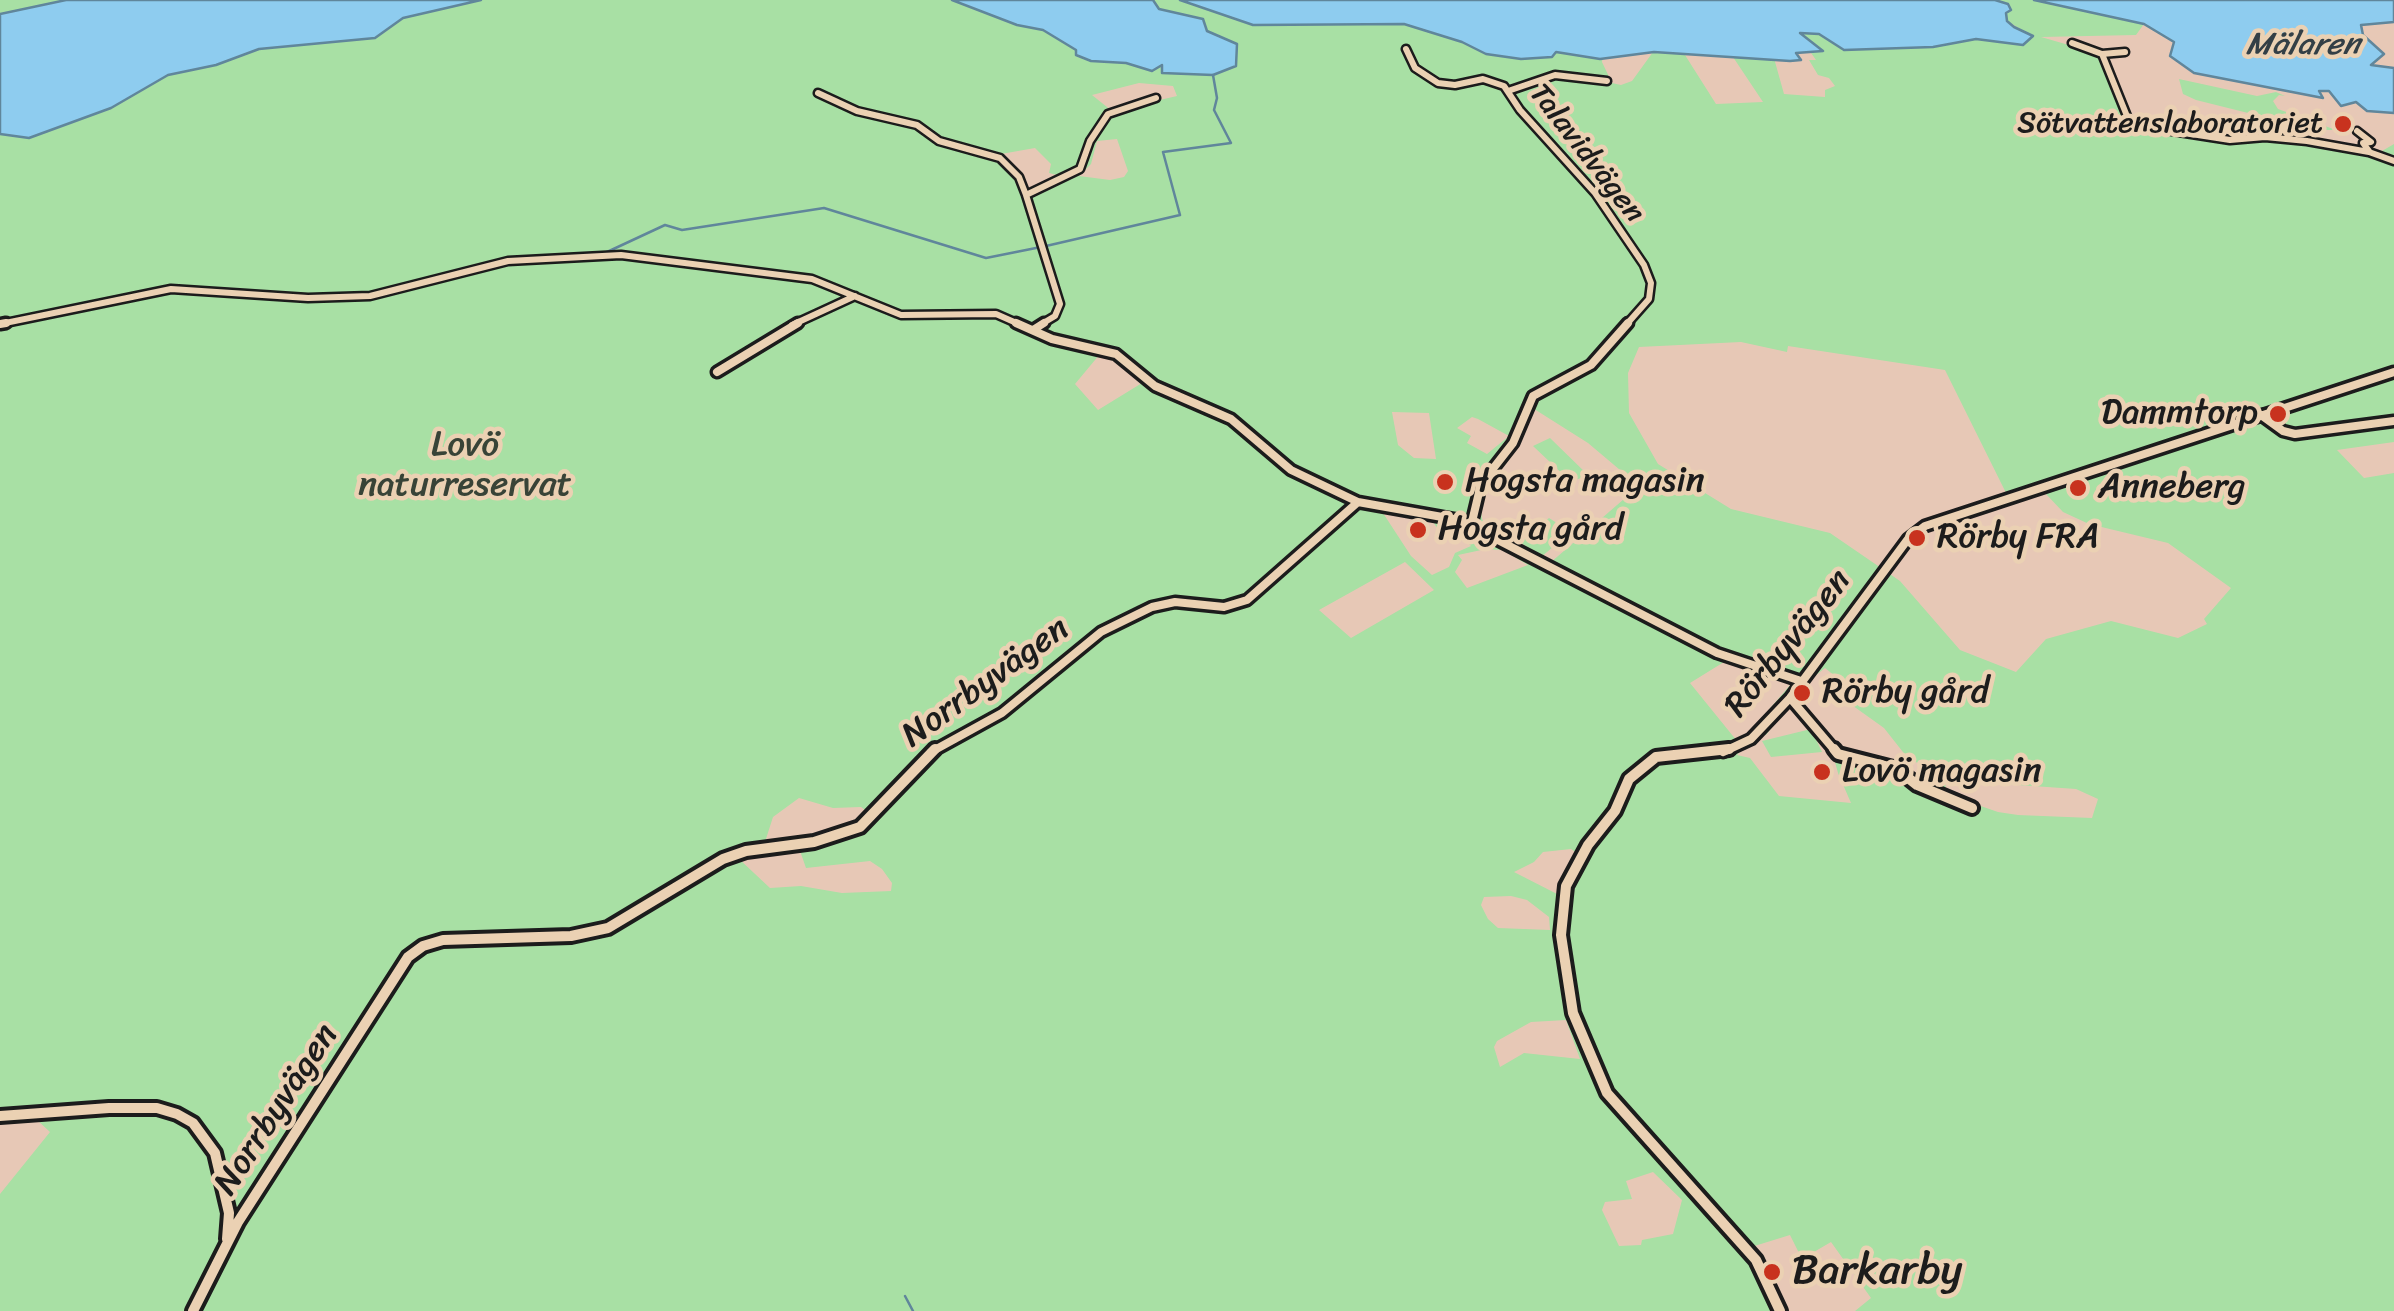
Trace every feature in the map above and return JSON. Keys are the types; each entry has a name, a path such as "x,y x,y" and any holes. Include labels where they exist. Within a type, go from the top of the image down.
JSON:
{"street":[{"path":"2072,43 2102,54 2125,52"},
{"name":"Talavidvägen","path":"1406,49 1415,68 1438,83 1488,80 1508,90 1520,110 1596,193 1647,270 1650,295 1586,370 1532,396 1513,443 1481,484 1476,519 1470,526"},
{"path":"2102,54 2129,121 2140,126 2230,140 2265,137 2307,141 2371,152 2394,161"},
{"path":"1508,90 1555,76 1606,81"},
{"path":"818,93 871,116 917,125 938,141 1000,158 1018,178 1026,195 1060,304 1055,316 1033,330"},
{"path":"1026,195 1080,169 1090,142 1108,114 1156,98"},
{"path":"2357,131 2370,142 2362,143 2371,152"},
{"path":"0,324 171,289 308,298 370,296 508,261 578,256 632,256 812,279 901,315 996,314 1052,339 1116,354 1156,386 1231,418 1291,470 1358,502 1441,514 1717,653 1801,681"},
{"path":"718,372 778,332 855,296"},
{"name":"Rörbyvägen","path":"1780,1311 1756,1260 1606,1093 1573,1013 1561,935 1566,886 1576,865 1615,811 1635,770 1656,757 1720,753 1738,747 1766,726 1912,534 1946,516 2394,372"},
{"path":"2261,415 2283,431 2296,434 2394,421"},
{"name":"Norrbyvägen","path":"193,1311 248,1206 408,957 443,940 571,936 608,928 652,905 722,859 746,851 814,842 860,828 934,750 1002,713 1101,632 1152,607 1175,602 1224,606 1246,600 1358,502"},
{"path":"1790,698 1838,754 1897,769 1917,785 1972,808"},
{"path":"0,1116 109,1108 158,1108 177,1114 193,1123 215,1153 230,1212 226,1243"},
{"path":"230,1212 248,1206"}],"green space":[{"name":"Lovö naturreservat","path":"0,0 1980,0 1993,22 2027,33 2007,21 1995,0 2034,0 2144,24 2136,35 2041,37 2107,56 2135,122 2222,137 2372,151 2382,151 2394,144 2394,442 2337,450 2364,478 2394,473 2394,1311 1855,1311 1871,1298 1831,1242 1802,1259 1790,1235 1748,1248 1765,1266 1787,1311 0,1311 0,1194 50,1132 37,1120 0,1121","holes":["1669,43 1669,53 1653,52 1632,81 1612,83 1602,62 1604,48","1727,48 1763,102 1716,104 1685,55","1809,50 1816,60 1809,60 1818,75 1829,78 1835,86 1825,90 1825,97 1784,94 1772,51","1139,83 1173,86 1177,96 1112,111 1092,95","1117,139 1128,171 1124,177 1110,180 1079,176 1091,164 1097,141","1035,148 1051,164 1049,173 1061,176 1026,192 1025,182 1001,154","1741,342 1787,352 1788,346 1945,370 2012,505 2045,493 2063,512 2089,524 2168,543 2231,588 2204,619 2207,624 2178,638 2111,621 2046,639 2016,672 1960,650 1900,581 1830,533 1731,509 1658,464 1629,413 1628,373 1639,347","1100,354 1114,358 1142,383 1098,410 1075,384","1531,407 1588,443 1639,486 1550,563 1488,530 1479,498 1494,465 1515,443","1392,412 1429,413 1436,459 1414,458 1398,445","1472,417 1509,436 1487,454 1467,443 1471,436 1457,428","1383,513 1430,517 1439,531 1452,527 1471,546 1455,553 1449,567 1432,575 1411,556","1503,550 1528,565 1467,588 1455,572 1462,560 1458,555","1405,562 1434,590 1351,638 1319,610","1724,662 1791,684 1749,733 1737,741 1690,683","1825,668 1841,681 1849,703 1884,728 1910,761 1924,764 1922,779 1839,759 1835,762 1851,803 1779,796 1750,758 1737,755 1757,733 1766,735 1801,687","1945,780 2076,789 2098,799 2092,818 1998,812 1946,794","799,798 833,808 861,807 868,812 855,826 765,842 773,817","799,848 806,868 870,861 892,883 891,891 842,893 801,886 770,888 738,858","1571,849 1577,853 1559,895 1514,872 1534,862 1543,852","1511,896 1527,900 1549,917 1550,930 1498,928 1481,905 1484,897","1566,1020 1580,1059 1524,1053 1500,1067 1494,1047 1497,1041 1531,1022","1653,1172 1682,1200 1673,1234 1642,1240 1641,1245 1619,1246 1602,1210 1605,1202 1632,1199 1626,1181"]},
{"path":"2179,79 2257,96 2276,92 2285,96 2279,95 2273,101 2278,109 2336,130 2316,130 2196,100 2183,94"},
{"path":"1550,438 1588,475 1571,482 1533,446"},
{"path":"1549,518 1571,532 1541,557 1520,542"},
{"path":"1811,729 1822,752 1771,757 1762,741"}],"water":[{"path":"66,0 481,0 403,18 375,38 259,49 216,65 168,75 111,108 29,138 0,134 0,14"},
{"path":"952,0 1153,0 1159,9 1203,19 1207,31 1237,44 1236,66 1213,75 1162,73 1162,65 1152,71 1126,63 1091,61 1076,55 1076,50 1043,30 1017,25"},
{"path":"1180,0 1995,0 2008,4 2011,10 2006,13 2007,21 2033,36 2023,45 1976,39 1933,47 1844,50 1819,34 1800,33 1823,51 1796,53 1801,60 1790,61 1654,52 1600,59 1556,52 1552,57 1521,59 1486,54 1462,42 1404,24 1253,25"},
{"name":"Mälaren","path":"2034,0 2394,0 2394,22 2361,25 2363,35 2384,54 2371,65 2394,68 2394,113 2367,111 2356,102 2341,106 2329,91 2319,91 2323,98 2194,73 2170,56 2174,42 2144,24"}],"waterway":[{"path":"1046,246 1180,215 1163,152 1231,143 1214,110 1217,98 1213,75"},
{"path":"607,252 665,225 682,230 824,208 986,258 1041,247"},
{"path":"905,1296 913,1311"}],"place":[{"name":"Sötvattenslaboratoriet","path":"2343,124"},
{"name":"Dammtorp","path":"2278,414"},
{"name":"Hogsta magasin","path":"1445,482"},
{"name":"Anneberg","path":"2078,488"},
{"name":"Hogsta gård","path":"1418,530"},
{"name":"Rörby FRA","path":"1917,538"},
{"name":"Rörby gård","path":"1802,693"},
{"name":"Lovö magasin","path":"1822,772"},
{"name":"Barkarby","path":"1772,1272"}]}
